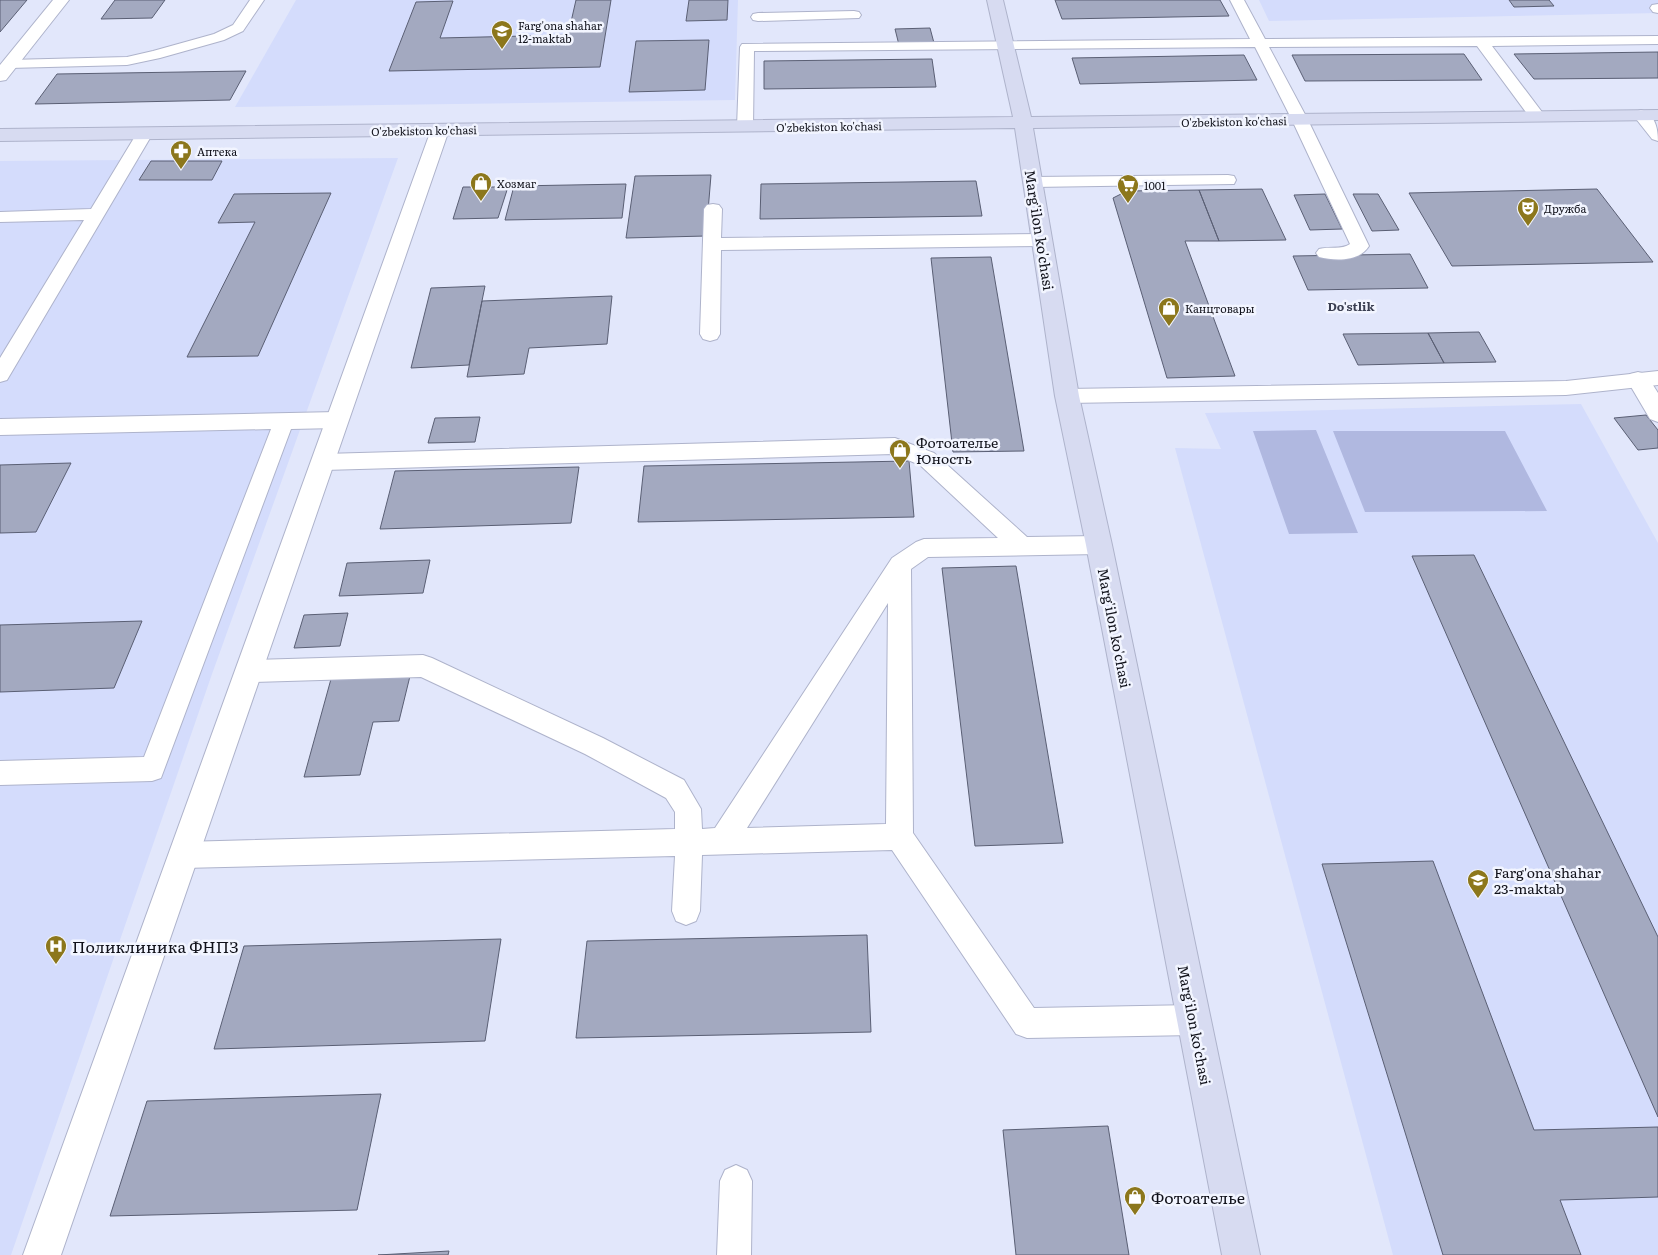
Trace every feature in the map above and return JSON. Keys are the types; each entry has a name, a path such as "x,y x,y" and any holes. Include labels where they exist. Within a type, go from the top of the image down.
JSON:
{"street":[{"path":"5,70 61,0"},
{"name":"Marg'ilon ko'chasi","path":"995,0 1023,123 1067,396 1099,545 1241,1255"},
{"name":"O'zbekiston ko'chasi","path":"0,135 1649,115"},
{"path":"42,1255 440,130"},
{"path":"1648,379 1658,413"}],"lane":[{"path":"5,70 127,62 155,55 219,37 238,28 257,0"},
{"path":"758,16 775,11 782,6 782,0"},
{"path":"1237,0 1300,120 1360,246 1350,253 1325,253"},
{"path":"758,16 854,15"},
{"path":"756,47 758,16"},
{"path":"745,126 747,47 1658,40"},
{"path":"1482,42 1537,116"},
{"path":"1649,115 1658,136"},
{"path":"0,375 145,133"},
{"path":"1033,182 1228,180"},
{"path":"710,334 713,209"},
{"path":"0,216 97,214"},
{"path":"713,244 1042,240"},
{"path":"1067,396 1566,388 1648,379"},
{"path":"0,773 152,768 284,420"},
{"path":"0,427 337,420"},
{"path":"324,462 895,446 927,459 1022,546"},
{"path":"722,842 900,565 924,548 1099,545"},
{"path":"900,565 899,837 1027,1023 1194,1020"},
{"path":"250,671 423,666 594,746 675,789 688,809 689,843 686,911"},
{"path":"183,856 899,837"},
{"path":"734,1255 736,1181"}],"shaded area":[{"name":"Farg'ona shahar 12-maktab","path":"296,0 738,0 735,100 235,107"},
{"path":"1259,0 1658,0 1658,13 1269,21"},
{"name":"Поликлиника ФНПЗ","path":"398,158 212,674 11,1255 0,1255 0,161"},
{"name":"Farg'ona shahar 23-maktab","path":"1581,404 1658,543 1658,1255 1393,1255 1175,448 1221,449 1205,413"},
{"path":"1316,430 1358,533 1289,534 1253,431"},
{"path":"1333,431 1505,431 1547,511 1365,512"}],"building":[{"path":"0,0 27,0 0,32"},
{"path":"115,0 165,0 152,18 101,19"},
{"path":"576,0 611,0 600,67 389,71 416,2 453,1 440,38 568,35"},
{"path":"689,0 728,0 727,20 686,21"},
{"path":"1055,0 1220,0 1229,16 1062,19"},
{"path":"1509,0 1549,0 1554,6 1514,7"},
{"path":"930,28 934,43 899,45 895,29"},
{"path":"709,40 705,90 629,92 636,41"},
{"path":"1658,52 1658,78 1534,79 1514,54"},
{"path":"1464,54 1482,80 1305,81 1292,55"},
{"path":"1244,55 1257,80 1080,84 1072,58"},
{"path":"932,59 936,87 764,89 764,61"},
{"path":"246,71 230,100 35,104 57,74"},
{"name":"Аптека","path":"151,161 222,161 212,180 139,180"},
{"path":"711,175 706,236 626,238 635,176"},
{"path":"976,181 982,216 760,219 761,184"},
{"path":"626,184 622,218 505,220 514,186"},
{"name":"Хозмаг","path":"463,187 508,187 498,218 453,219"},
{"path":"1262,189 1286,240 1219,241 1199,190"},
{"name":"Дружба","path":"1597,189 1653,262 1452,266 1409,193"},
{"path":"1199,190 1219,241 1185,241 1235,376 1167,378 1113,198 1127,191"},
{"path":"331,193 258,356 187,357 255,222 218,223 234,194"},
{"path":"1325,194 1342,229 1310,230 1294,195"},
{"path":"1353,194 1378,194 1399,230 1372,231"},
{"path":"1410,254 1428,288 1308,290 1293,256"},
{"path":"991,257 1024,451 953,452 931,258"},
{"path":"485,286 469,365 411,368 431,288"},
{"path":"612,296 607,344 529,348 524,374 467,377 482,301"},
{"path":"1479,332 1496,362 1444,363 1428,333"},
{"path":"1428,333 1444,363 1358,365 1343,334"},
{"path":"1646,415 1658,430 1658,448 1638,450 1614,418"},
{"path":"480,417 475,442 428,443 435,418"},
{"path":"909,461 914,517 638,522 644,466"},
{"path":"71,463 36,532 0,533 0,465"},
{"path":"579,467 571,523 380,529 395,471"},
{"path":"1474,555 1658,937 1658,1117 1412,556"},
{"path":"430,560 423,593 339,596 347,563"},
{"path":"1016,566 1063,843 975,846 942,568"},
{"path":"348,613 340,646 294,648 304,615"},
{"path":"142,621 114,688 0,692 0,625"},
{"path":"410,676 399,721 373,722 360,775 304,777 331,679"},
{"path":"1433,861 1534,1130 1658,1127 1658,1197 1560,1200 1581,1255 1443,1255 1322,864"},
{"path":"867,935 871,1032 576,1038 587,941"},
{"path":"501,939 485,1041 214,1049 244,946"},
{"path":"381,1094 357,1210 110,1216 147,1101"},
{"path":"1108,1126 1129,1255 1016,1255 1003,1130"},
{"path":"449,1251 448,1255 378,1255"}],"place":[{"name":"Farg'ona shahar 12-maktab","path":"502,50"},
{"name":"Аптека","path":"181,170"},
{"name":"Хозмаг","path":"481,202"},
{"name":"1001","path":"1128,204"},
{"name":"Дружба","path":"1528,227"},
{"name":"Канцтовары","path":"1169,327"},
{"name":"Фотоателье Юность","path":"900,469"},
{"name":"Farg'ona shahar 23-maktab","path":"1478,899"},
{"name":"Поликлиника ФНПЗ","path":"56,965"},
{"name":"Фотоателье","path":"1135,1216"}],"district":[{"name":"Do'stlik","path":"1351,306"}]}
